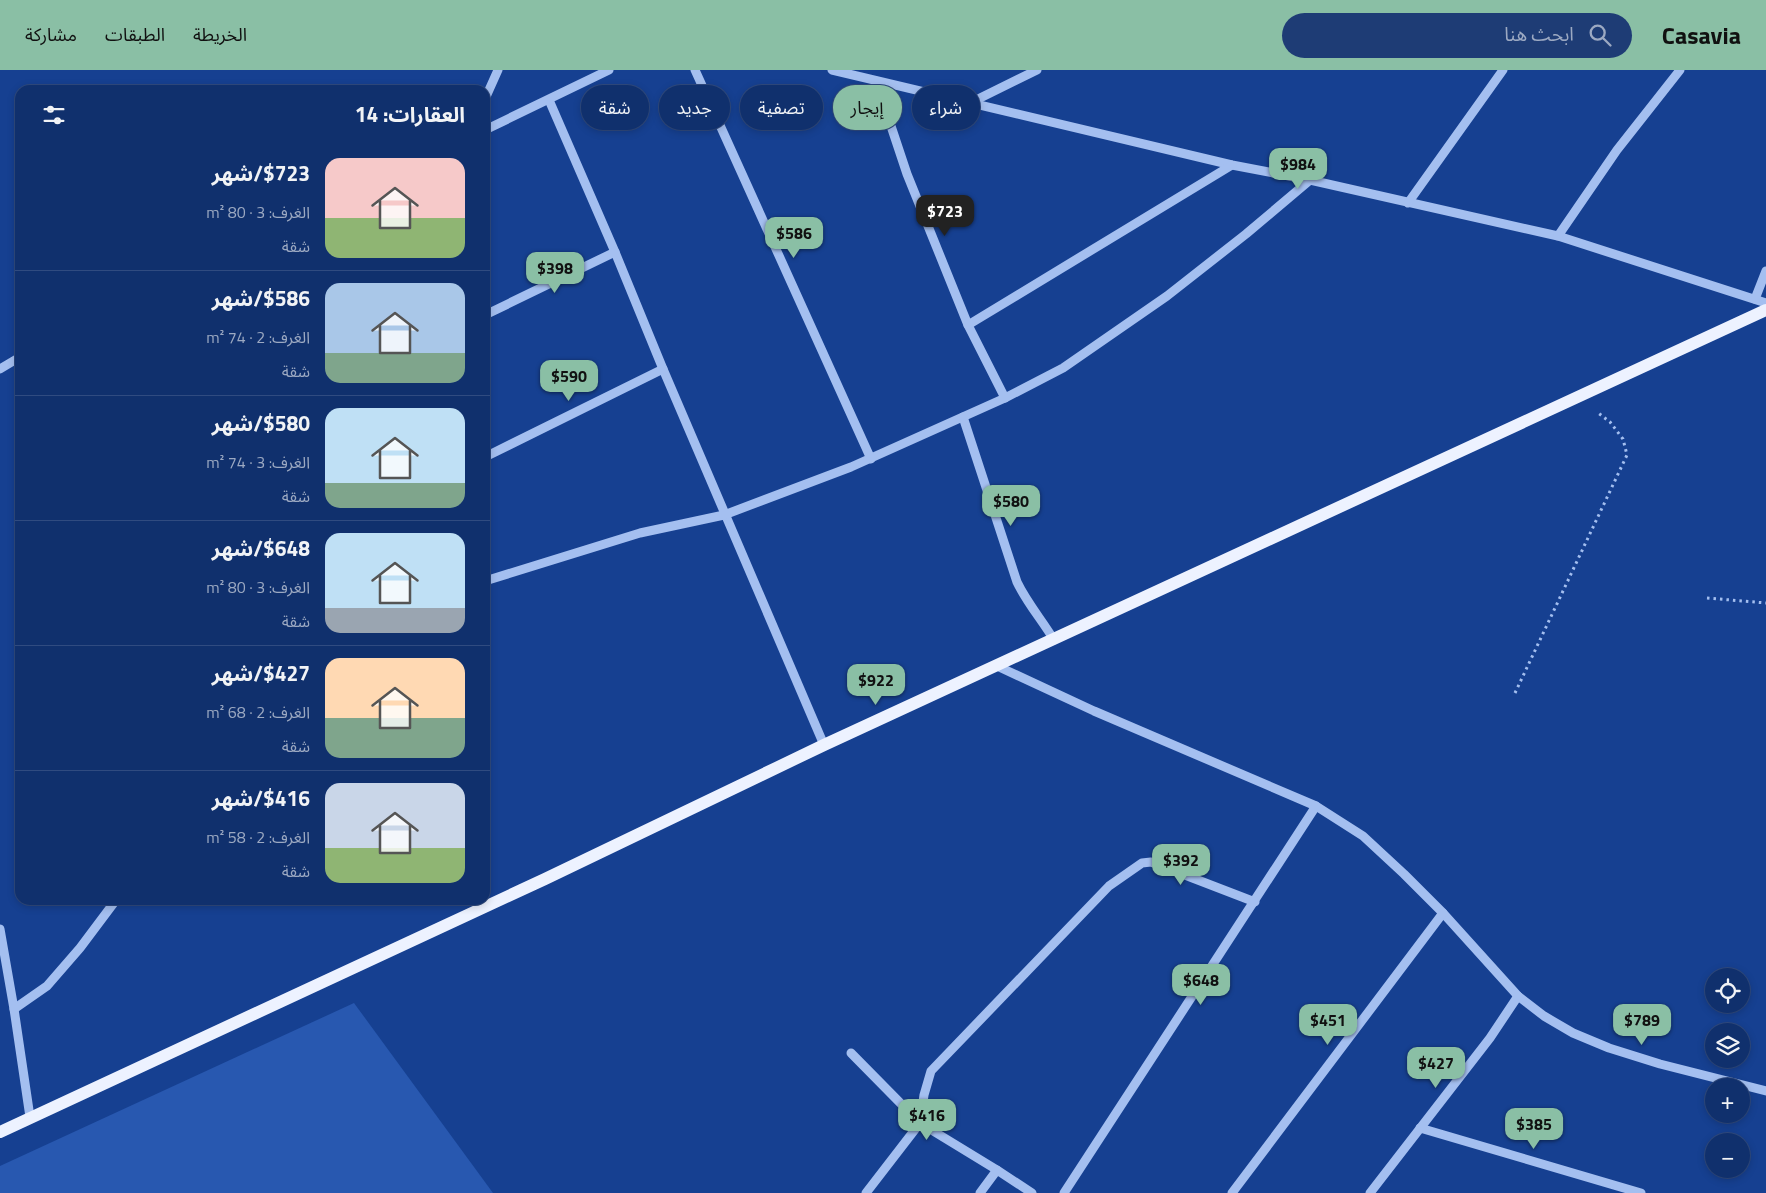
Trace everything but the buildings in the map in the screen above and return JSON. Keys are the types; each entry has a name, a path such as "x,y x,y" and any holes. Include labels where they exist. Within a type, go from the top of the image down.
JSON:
{"main road":[{"path":"0,1132 536,884 824,745 1766,310"}],"street":[{"path":"490,88 498,70"},
{"path":"490,128 608,70"},
{"path":"695,70 871,459"},
{"path":"832,70 912,88"},
{"path":"980,98 1037,70"},
{"path":"1490,70 1502,71"},
{"path":"1558,236 1617,150 1680,70"},
{"path":"1408,203 1502,71"},
{"path":"876,80 907,174 968,325 1005,398"},
{"path":"548,100 615,252 724,515 824,745"},
{"path":"980,104 1232,165 1310,180 1558,236 1766,303"},
{"path":"968,325 1232,165"},
{"path":"490,579 640,533 724,515 871,459 1005,398 1064,368 1167,296 1246,234 1310,180"},
{"path":"490,313 615,252"},
{"path":"1755,299 1766,271"},
{"path":"0,369 15,360"},
{"path":"490,454 663,369"},
{"path":"963,417 1017,582 1024,597 1042,619 1054,640"},
{"path":"997,666 1094,711 1316,806 1363,836 1443,913 1518,996 1544,1016 1573,1033 1609,1048 1660,1064 1766,1091"},
{"path":"1064,1193 1316,806"},
{"path":"866,1193 920,1123 924,1095 931,1071 1109,886 1142,863 1151,862 1255,902"},
{"path":"14,1009 47,986 80,948 112,905"},
{"path":"1232,1193 1443,913"},
{"path":"0,929 30,1117"},
{"path":"1370,1193 1490,1038 1518,996"},
{"path":"851,1053 920,1123 1032,1193"},
{"path":"1420,1128 1641,1193"},
{"path":"980,1193 997,1170"}],"path":[{"path":"1516,693 1626,455 1623,439 1610,422 1580,396"},
{"path":"1707,598 1766,603"}],"shaded area":[{"path":"354,1003 493,1193 0,1193 0,1166"}]}
